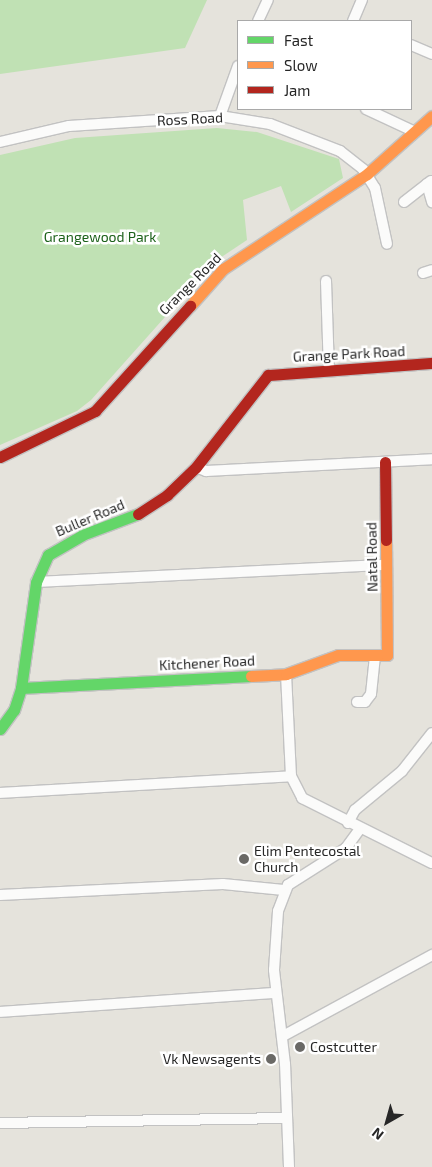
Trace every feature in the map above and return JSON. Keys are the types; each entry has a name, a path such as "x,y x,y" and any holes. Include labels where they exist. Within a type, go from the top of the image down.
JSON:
{"street":[{"path":"258,20 268,0"},
{"path":"355,20 362,0"},
{"path":"412,45 432,54"},
{"path":"220,116 237,69"},
{"path":"368,110 415,132"},
{"name":"Ross Road","path":"0,142 69,126 220,116 270,124 328,145 348,156 367,174"},
{"name":"Grange Road","path":"0,458 84,420 223,269 367,174 432,116"},
{"path":"367,174 374,188 387,244"},
{"path":"404,202 430,182"},
{"path":"430,182 432,202"},
{"path":"326,281 329,371"},
{"name":"Grange Park Road","path":"268,375 432,363"},
{"name":"Buller Road","path":"0,729 14,710 21,688 36,582 43,562 55,550 153,504 196,467 268,375"},
{"path":"196,467 206,471 432,458"},
{"name":"Natal Road","path":"385,462 388,651"},
{"path":"36,582 387,565"},
{"name":"Kitchener Road","path":"21,688 286,674 338,655 385,656 388,651"},
{"path":"357,702 365,702 372,692 375,656"},
{"path":"286,674 290,776 302,798 348,823 432,863"},
{"path":"348,823 355,810 402,771 432,733"},
{"path":"0,793 290,776"},
{"path":"0,895 223,884 284,890 346,848 360,829"},
{"path":"284,890 274,937 275,994 283,1036 289,1167"},
{"path":"283,1036 432,955"},
{"path":"0,1012 275,994"},
{"path":"0,1123 287,1118"}],"green space":[{"path":"0,0 207,0 185,48 0,74"},
{"name":"Grangewood Park","path":"217,128 257,132 339,159 343,178 291,212 281,186 243,200 247,240 214,262 91,400 77,411 0,445 0,155 75,138"}],"traffic: fast":[{"path":"0,729 14,710 21,688 36,582 48,555 82,535 138,514"},
{"path":"21,688 251,676"}],"traffic: slow":[{"path":"190,306 223,269 367,174 432,116"},
{"path":"251,676 286,674 338,655 387,655 386,540"}],"traffic: jam":[{"path":"0,457 95,411 190,306"},
{"path":"138,514 167,495 196,467 268,375 432,363"},
{"path":"385,462 386,540"}],"place":[{"name":"Elim Pentecostal Church","path":"244,859"},
{"name":"Costcutter","path":"300,1047"},
{"name":"Vk Newsagents","path":"271,1059"}]}
